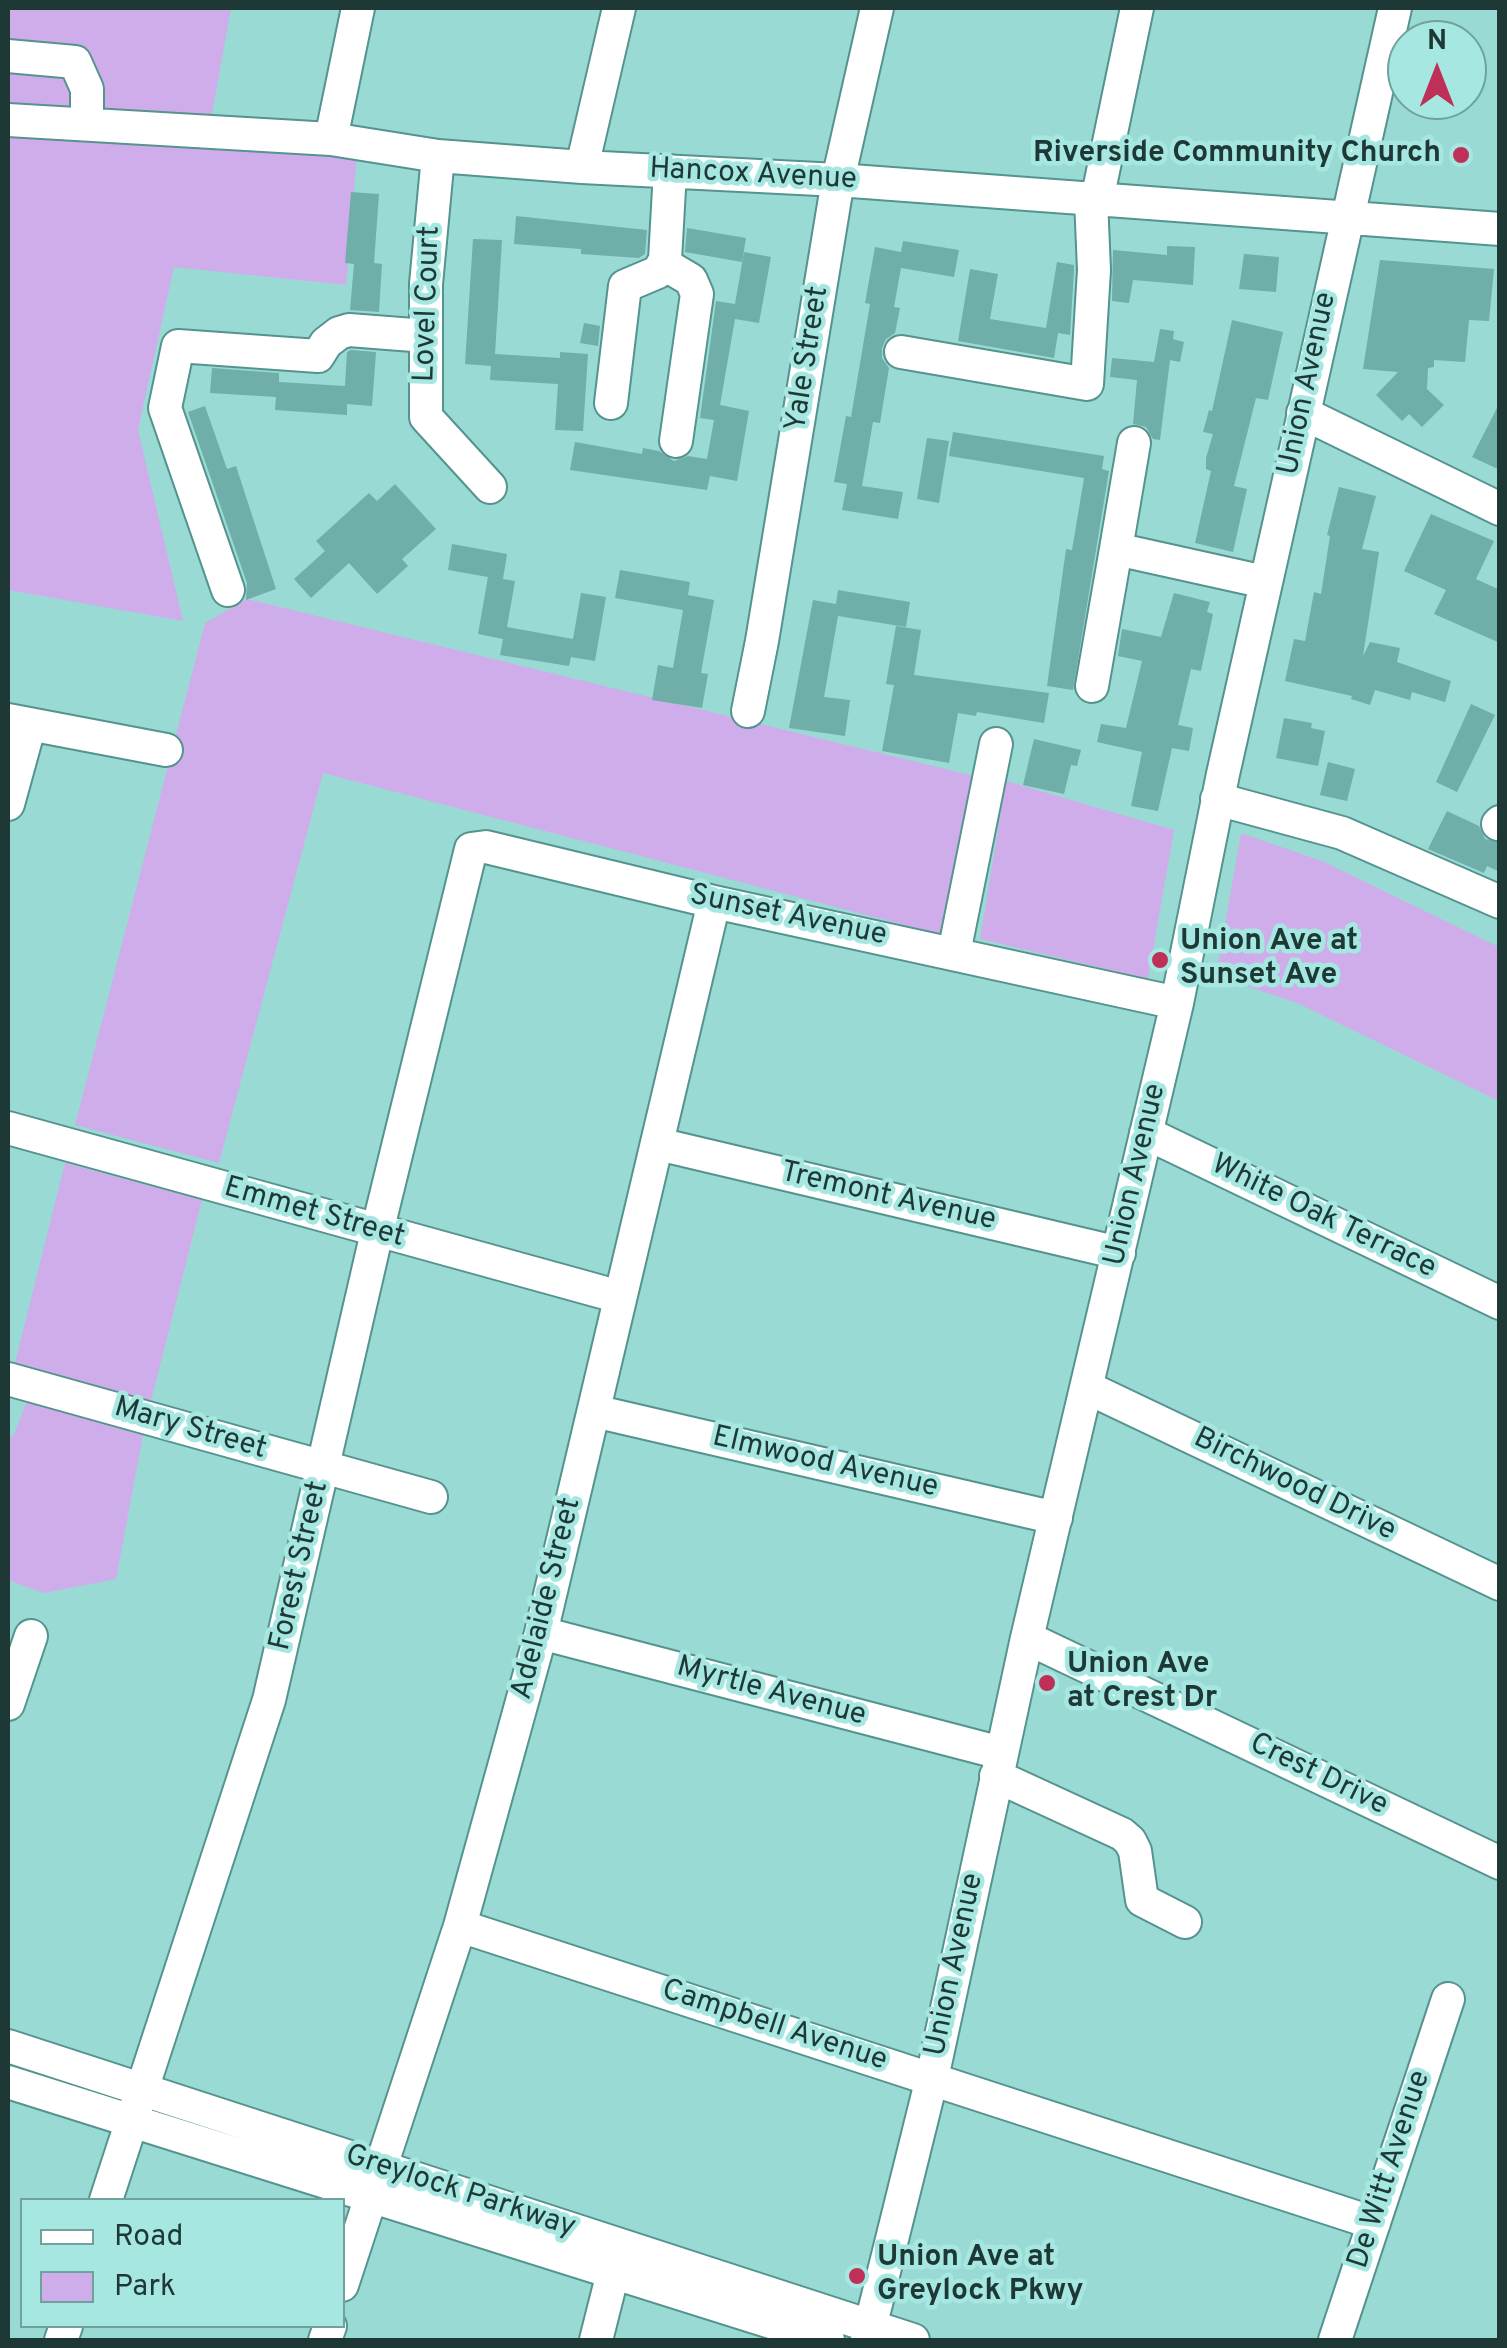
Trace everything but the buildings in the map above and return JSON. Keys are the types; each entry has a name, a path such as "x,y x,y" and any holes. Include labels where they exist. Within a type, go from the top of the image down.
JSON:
{"street":[{"path":"331,139 358,8"},
{"path":"582,167 619,8"},
{"name":"Yale Street","path":"748,711 838,180 877,8"},
{"path":"900,352 1086,384 1094,270 1094,199 1138,8"},
{"name":"Union Avenue","path":"869,2334 932,2078 999,1765 1177,1004 1217,800 1395,8"},
{"path":"8,56 75,62 87,90 87,124"},
{"name":"Hancox Avenue","path":"8,120 331,139 438,156 582,167 838,180 1500,229"},
{"name":"Lovel Court","path":"438,156 426,284 426,417 490,487"},
{"path":"611,403 625,286 658,272 664,264 670,171"},
{"path":"664,264 691,280 697,294 676,442"},
{"path":"228,590 165,408 178,346 318,356 326,342 349,330 426,336"},
{"path":"1303,413 1500,509"},
{"path":"1092,686 1134,443"},
{"path":"1116,549 1265,582"},
{"path":"8,804 19,722 166,750"},
{"path":"954,953 996,744"},
{"path":"1217,800 1342,833 1500,902"},
{"name":"Sunset Avenue","path":"452,920 471,849 486,847 714,902 1177,1004"},
{"name":"Adelaide Street","path":"345,2276 460,1926 541,1634 714,902"},
{"name":"Forest Street","path":"107,2198 268,1700 452,920"},
{"name":"Emmet Street","path":"8,1128 620,1298"},
{"name":"White Oak Terrace","path":"1146,1133 1500,1303"},
{"name":"Tremont Avenue","path":"658,1144 1119,1253"},
{"name":"Mary Street","path":"8,1379 431,1497"},
{"name":"Birchwood Drive","path":"1088,1388 1500,1584"},
{"name":"Elmwood Avenue","path":"594,1411 1056,1518"},
{"name":"Myrtle Avenue","path":"541,1634 999,1765 1122,1834 1135,1851 1142,1900 1186,1922"},
{"path":"8,1704 31,1636"},
{"name":"Crest Drive","path":"1028,1638 1500,1863"},
{"name":"Campbell Avenue","path":"460,1926 1374,2222"},
{"name":"De Witt Avenue","path":"1334,2340 1448,1999"},
{"name":"Greylock Parkway","path":"8,2046 137,2105 616,2260 869,2334 913,2340"},
{"name":"Greylock Parkway","path":"8,2082 137,2105"},
{"path":"596,2340 616,2260"},
{"name":"Greylock Parkway","path":"616,2260 828,2340"}],"green space":[{"path":"8,8 231,8 209,131 358,143 346,285 174,267 138,430 183,621 8,590"},
{"path":"247,599 974,776 943,935 323,773 219,1163 75,1125 205,623"},
{"path":"1006,781 1174,830 1148,979 980,939"},
{"path":"1241,833 1322,861 1499,947 1499,1101 1297,1003 1216,976"},
{"path":"65,1163 202,1200 150,1405 15,1363"},
{"path":"27,1401 143,1435 116,1579 44,1593 8,1580 8,1436 13,1437"}],"place":[{"name":"Riverside Community Church","path":"1461,155"},
{"name":"Union Ave at Sunset Ave","path":"1160,960"},
{"name":"Union Ave at Crest Dr","path":"1047,1683"},
{"name":"Union Ave at Greylock Pkwy","path":"857,2276"}]}
